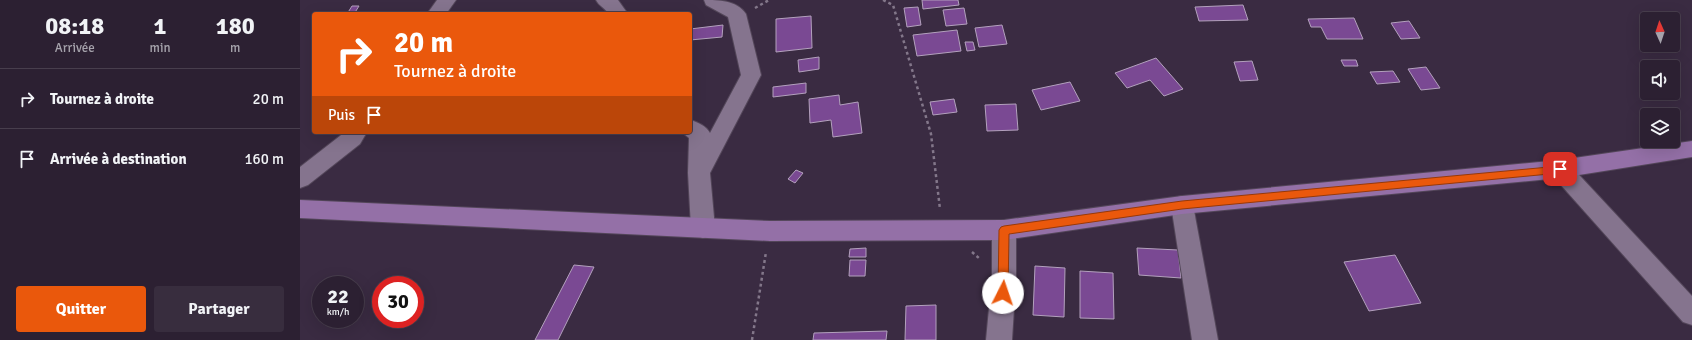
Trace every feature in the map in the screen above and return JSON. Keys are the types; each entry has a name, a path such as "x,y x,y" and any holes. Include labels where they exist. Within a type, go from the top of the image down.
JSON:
{"main road":[{"path":"300,209 770,231 1004,230 1182,205 1560,169 1692,149"}],"street":[{"path":"438,12 447,0"},
{"path":"604,0 612,2 618,12"},
{"path":"699,173 751,75 737,14 712,1"},
{"path":"692,129 700,135 699,173 703,228"},
{"path":"300,179 352,138 355,134"},
{"path":"1560,169 1692,314"},
{"path":"1182,205 1205,340"},
{"path":"999,340 1004,277 1004,230"}],"path":[{"path":"883,0 893,5 931,134 943,230"},
{"path":"752,340 770,231"}],"building":[{"path":"922,0 958,0 959,5 923,9"},
{"path":"1243,5 1248,20 1199,21 1195,7"},
{"path":"352,6 359,6 355,12 348,12"},
{"path":"918,7 921,25 907,27 904,8"},
{"path":"964,8 967,24 946,26 943,10"},
{"path":"811,16 812,48 776,52 776,19"},
{"path":"1354,18 1363,39 1327,39 1321,27 1311,27 1308,19"},
{"path":"1409,21 1420,38 1401,39 1391,23"},
{"path":"723,25 722,37 692,40 692,29"},
{"path":"1002,25 1007,44 979,47 975,28"},
{"path":"957,30 961,51 917,56 913,35"},
{"path":"965,42 973,42 975,50 967,51"},
{"path":"819,57 819,69 799,72 798,60"},
{"path":"1156,58 1183,89 1164,96 1150,80 1127,88 1115,73"},
{"path":"1341,60 1356,60 1358,66 1344,66"},
{"path":"1252,61 1258,80 1240,81 1234,62"},
{"path":"1426,67 1440,88 1421,90 1408,69"},
{"path":"1393,71 1400,82 1377,84 1370,72"},
{"path":"1070,82 1080,101 1041,110 1032,90"},
{"path":"806,83 806,93 773,97 773,87"},
{"path":"839,95 840,105 858,102 862,133 833,137 831,120 810,123 809,99"},
{"path":"954,99 957,112 933,115 930,102"},
{"path":"1016,104 1018,130 987,131 985,105"},
{"path":"796,170 803,173 795,183 788,179"},
{"path":"866,248 866,257 849,257 850,249"},
{"path":"1137,248 1178,250 1181,278 1139,275"},
{"path":"1395,255 1421,303 1369,311 1344,262"},
{"path":"850,260 866,260 865,276 849,276"},
{"path":"574,265 594,267 558,340 535,340"},
{"path":"1035,266 1065,268 1064,317 1033,315"},
{"path":"1080,271 1113,273 1114,319 1080,318"},
{"path":"936,305 936,340 905,340 906,306"},
{"path":"887,331 886,340 813,340 814,333"}],"route":[{"path":"1003,293 1004,230 1182,205 1560,169"}]}
